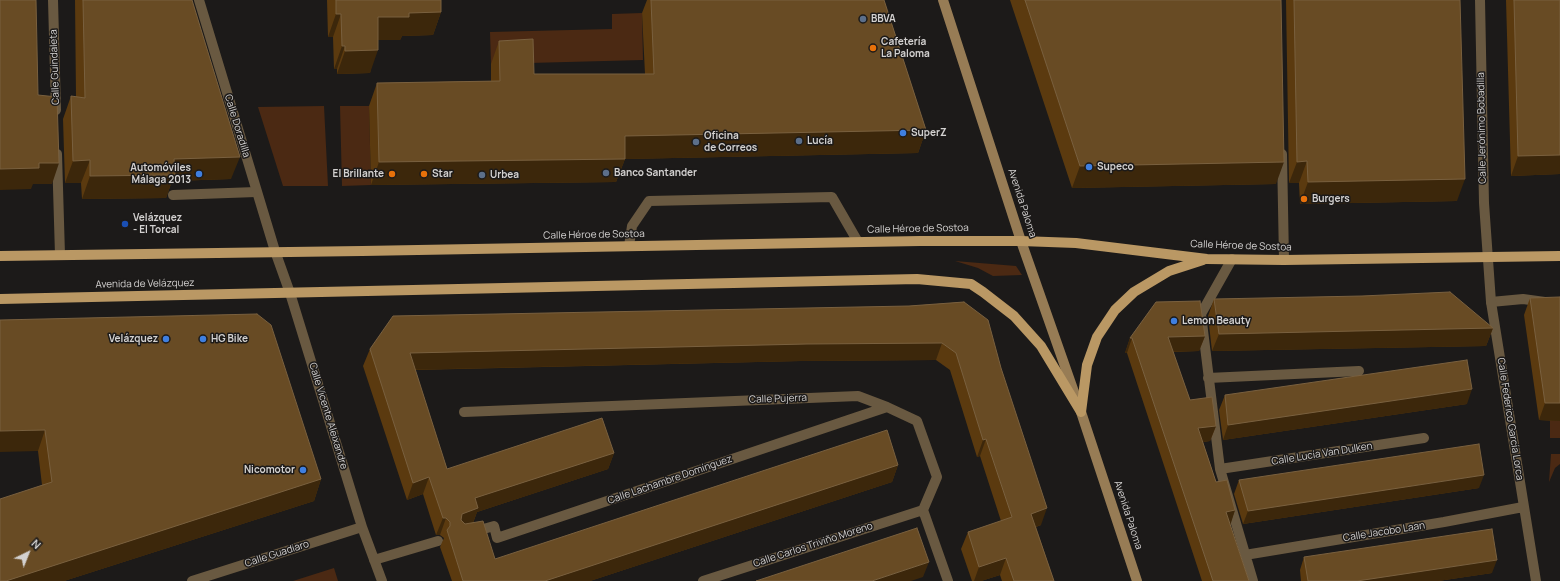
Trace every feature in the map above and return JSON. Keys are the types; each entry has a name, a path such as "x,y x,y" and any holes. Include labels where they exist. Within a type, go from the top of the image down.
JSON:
{"main road":[{"name":"Avenida Paloma","path":"943,0 1021,241 1081,412 1137,581"},
{"name":"Calle Héroe de Sostoa","path":"274,251 1021,241 1076,243 1207,258 1232,259 1284,260 1560,256"},
{"path":"0,256 274,251"},
{"name":"Avenida Paloma","path":"1081,412 1087,366 1097,337 1115,310 1134,292 1169,271 1207,258"},
{"name":"Avenida Paloma","path":"290,293 917,279 971,284 1014,316 1041,346 1081,412"},
{"name":"Avenida de Velázquez","path":"0,299 290,293"}],"street":[{"name":"Calle Guindaleta","path":"53,0 56,123"},
{"name":"Calle Doradilla","path":"199,0 274,251"},
{"name":"Calle Jerónimo Bobadilla","path":"1480,0 1484,203 1488,257"},
{"path":"57,146 60,255"},
{"path":"1282,148 1284,260"},
{"path":"173,195 256,192"},
{"path":"628,246 632,226 649,201 832,198 858,242"},
{"name":"Calle Vicente Aleixandre","path":"274,251 290,293 362,527 382,581"},
{"name":"Calle Federico García Lorca","path":"1488,257 1491,302 1523,508 1536,581"},
{"path":"1232,259 1201,314 1220,469 1253,581"},
{"path":"1491,302 1523,299 1560,304"},
{"path":"1208,378 1359,371"},
{"name":"Calle Pujerra","path":"464,412 858,396 917,421 937,477 923,510"},
{"name":"Calle Lachambre Domínguez","path":"461,535 494,526 497,538 887,407"},
{"name":"Calle Lucía Van Dulken","path":"1220,469 1424,438"},
{"name":"Calle Jacobo Laan","path":"1245,555 1437,524 1523,508"},
{"path":"923,510 948,581"},
{"name":"Calle Carlos Triviño Moreno","path":"703,581 923,510"},
{"name":"Calle Guadiaro","path":"192,581 362,527"},
{"path":"374,560 438,541"}],"shaded area":[{"path":"642,13 643,60 491,64 490,32 612,29 612,14"},
{"path":"324,106 328,186 283,186 258,107"},
{"path":"340,106 369,106 371,185 342,186"},
{"path":"955,261 1016,266 1022,275 993,276 978,268"},
{"path":"1550,420 1560,421 1560,438 1550,438"},
{"path":"1551,454 1560,454 1560,464 1555,468 1549,482"},
{"path":"334,568 338,581 293,581"}],"building":[{"path":"0,0 36,0 38,95 57,97 59,163 39,163 39,168 0,169"},
{"path":"83,0 192,0 240,157 174,159 175,175 90,176 90,160 73,161 71,96 85,98"},
{"path":"336,0 441,0 441,12 409,13 409,17 378,17 378,50 345,51 345,46 342,46 341,14 336,14"},
{"path":"651,0 884,0 926,130 625,136 625,159 379,162 377,83 500,81 499,41 533,39 534,74 654,74"},
{"path":"1025,0 1281,0 1284,162 1080,166"},
{"path":"1294,0 1460,0 1465,179 1308,182 1307,161 1297,162"},
{"path":"1514,0 1560,0 1560,155 1518,156"},
{"path":"1450,292 1493,328 1219,334 1214,299 1362,296"},
{"path":"1560,297 1560,403 1545,403 1530,298"},
{"path":"1200,301 1205,336 1168,337 1190,400 1212,397 1216,426 1198,428 1216,482 1227,480 1235,510 1226,512 1249,581 1213,581 1132,338 1130,338 1156,302"},
{"path":"964,302 988,320 1001,368 1047,508 1031,514 1054,581 1014,581 1006,558 979,567 968,532 1012,517 986,439 983,440 956,353 942,343 807,344 410,353 447,469 602,418 614,453 475,498 478,508 462,514 461,520 465,524 483,521 495,559 887,430 898,465 545,581 463,581 447,530 450,526 450,522 446,518 443,518 429,477 413,483 370,349 393,316 909,306"},
{"path":"257,314 271,325 321,479 6,581 0,581 0,499 52,482 45,430 0,431 0,320"},
{"path":"1467,360 1472,389 1228,425 1225,395"},
{"path":"1479,444 1484,475 1248,511 1239,480"},
{"path":"917,528 929,562 872,581 756,581"},
{"path":"1492,529 1497,560 1357,581 1308,581 1304,557"}],"place":[{"name":"BBVA","path":"863,19"},
{"name":"Cafetería La Paloma","path":"873,48"},
{"name":"SuperZ","path":"903,133"},
{"name":"Lucía","path":"799,141"},
{"name":"Oficina de Correos","path":"696,142"},
{"name":"Supeco","path":"1089,167"},
{"name":"Banco Santander","path":"606,173"},
{"name":"Automóviles Málaga 2013","path":"199,174"},
{"name":"El Brillante","path":"392,174"},
{"name":"Star","path":"424,174"},
{"name":"Urbea","path":"482,175"},
{"name":"Burgers","path":"1304,199"},
{"name":"Velázquez - El Torcal","path":"125,224"},
{"name":"Lemon Beauty","path":"1174,321"},
{"name":"Velázquez","path":"166,339"},
{"name":"HG Bike","path":"203,339"},
{"name":"Nicomotor","path":"303,470"}]}
